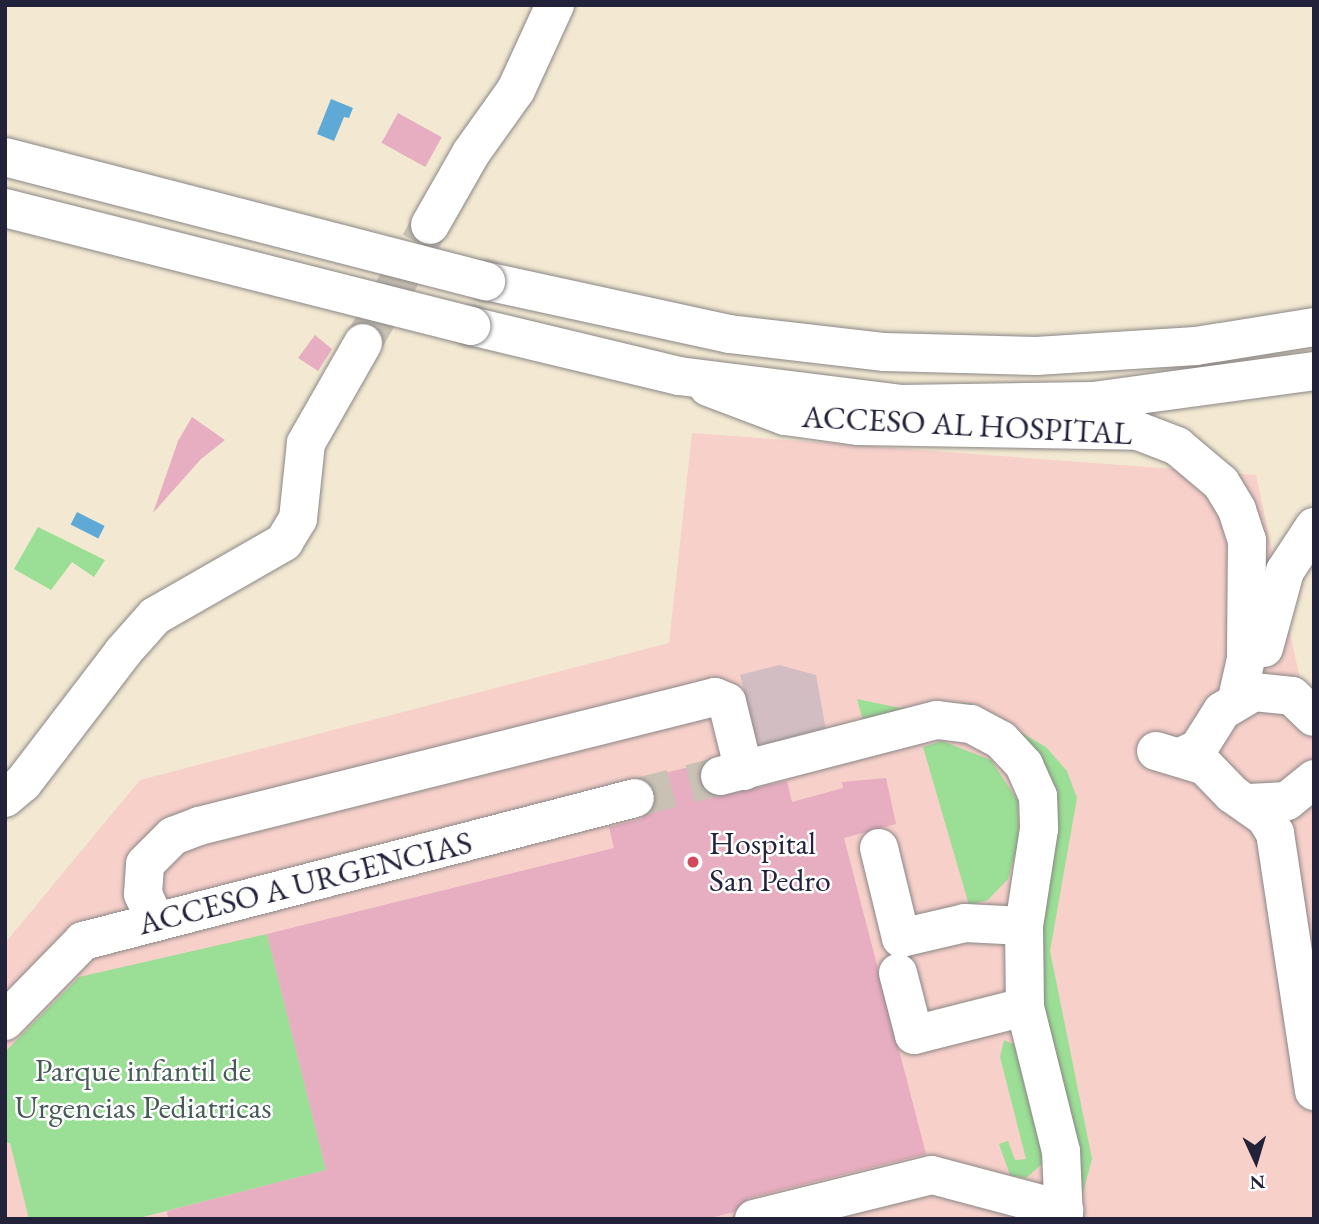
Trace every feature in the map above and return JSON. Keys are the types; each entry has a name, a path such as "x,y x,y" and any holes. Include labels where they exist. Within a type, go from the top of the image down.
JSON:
{"main road":[{"path":"430,225 471,153 516,90 555,5"},
{"path":"5,157 486,281 729,334 884,352 1037,356 1196,346 1314,327"},
{"path":"5,208 679,376 900,404 1004,405 1093,401 1314,371"},
{"path":"5,798 23,783 155,616 284,542 298,519 306,443 361,347"},
{"name":"ACCESO AL HOSPITAL","path":"679,376 785,416 859,426 1138,431 1177,446 1221,484 1237,510 1248,540 1246,659 1237,699"},
{"path":"1314,527 1285,571 1263,652 1237,699 1212,727 1198,749 1169,753 1205,766 1265,817 1280,850 1314,1091"},
{"path":"1263,652 1268,672 1303,707"},
{"path":"1237,699 1264,691 1303,707"},
{"path":"156,922 143,894 145,864 173,836 199,826 715,697 727,702 732,774 937,720 971,724 1001,740 1024,765 1038,796 1039,829 1024,926 1025,1007 1061,1151 1064,1214 932,1175 754,1219"},
{"path":"1212,727 1211,764 1235,792 1268,805 1305,788"},
{"path":"1280,850 1305,788"},
{"name":"ACCESO A URGENCIAS","path":"5,1021 76,944 635,798"},
{"path":"879,848 901,938 965,923 1024,926"},
{"path":"898,972 914,1035 1025,1007"}],"shaded area":[{"name":"Hospital San Pedro","path":"692,433 1256,475 1314,744 1314,1219 5,1219 5,943 140,780 669,643"},
{"path":"779,665 816,675 826,730 762,745 756,738 740,675"}],"green space":[{"path":"38,527 105,560 94,577 72,562 51,590 14,569"},
{"path":"857,699 900,708 970,703 1046,747 1067,771 1077,798 1050,951 1092,1159 1077,1215 1036,982 1055,805 985,725 864,724"},
{"path":"942,741 991,760 1018,801 1019,842 1008,879 988,900 969,905 923,747"},
{"name":"Parque infantil de Urgencias Pediatricas","path":"267,934 326,1170 135,1219 29,1219 10,1143 5,1143 5,1052 79,977"},
{"path":"1004,1040 1015,1045 1043,1151 1043,1163 1026,1178 1010,1175 999,1144 1008,1141 1015,1160 1026,1159 1000,1057"}],"water":[{"path":"331,99 353,108 349,118 344,117 334,141 317,134"},
{"path":"77,512 105,526 98,539 71,524"}],"building":[{"path":"398,113 442,137 425,167 382,143"},
{"path":"315,335 332,349 318,371 298,358"},
{"path":"192,417 225,440 201,459 153,513 178,441"},
{"path":"702,764 699,782 715,797 787,781 792,802 843,788 842,782 886,778 896,824 844,838 926,1154 749,1198 734,1212 707,1219 168,1219 167,1211 326,1170 267,934 614,848 609,827 641,819 656,804 656,792 643,778"}],"tunnel":[{"path":"363,343 430,225"},
{"path":"635,798 720,776"}],"place":[{"name":"Hospital San Pedro","path":"693,862"}]}
